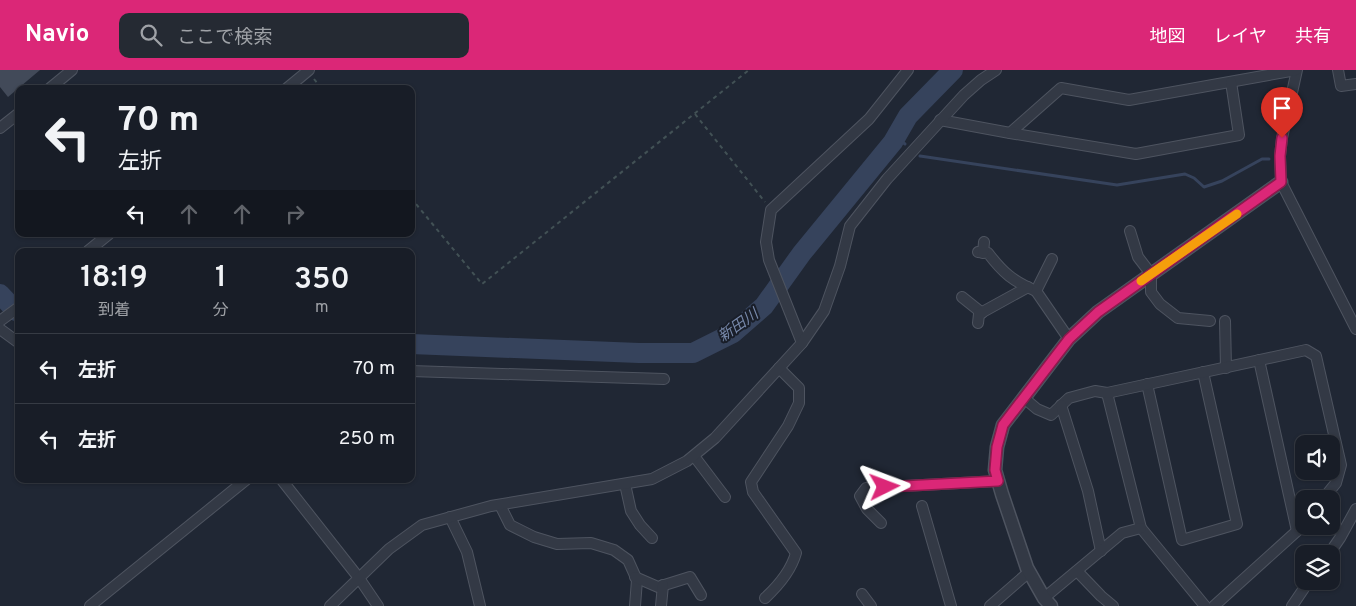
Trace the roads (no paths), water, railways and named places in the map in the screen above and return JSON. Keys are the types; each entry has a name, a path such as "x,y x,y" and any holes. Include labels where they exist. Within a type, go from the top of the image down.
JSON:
{"street":[{"path":"54,85 72,70"},
{"path":"290,85 307,70"},
{"path":"802,342 768,260 766,242 771,210 869,119 908,70"},
{"path":"330,606 389,549 422,525 500,505 652,479 694,456 715,438 779,368 802,342 824,311 840,266 850,226 887,179 940,120 964,95 996,70"},
{"path":"1010,134 1061,88 1129,100 1297,70 1282,138 1280,156 1281,182 1356,329"},
{"path":"1338,70 1341,86 1356,84"},
{"path":"940,120 1010,134 1136,154 1239,135 1231,82"},
{"path":"0,128 15,116"},
{"path":"1141,528 1122,533 1077,571 1048,602 1027,568 995,470 997,447 1003,425 1069,339 1098,312 1281,182"},
{"path":"1130,231 1138,257 1151,274 1151,292 1160,304 1178,318 1210,321"},
{"path":"92,248 105,237"},
{"path":"982,249 988,253 999,268 1018,283 1032,289 1069,339"},
{"path":"962,298 980,318 1032,289 1052,259"},
{"path":"0,321 15,309"},
{"path":"1225,321 1226,368"},
{"path":"0,329 15,339"},
{"path":"1024,398 1037,410 1051,415 1069,398 1078,395 1095,391 1108,393 1306,350 1316,356 1341,465 1336,483 1330,490"},
{"path":"1259,360 1295,507"},
{"path":"765,598 778,586 793,564 796,553 753,492 751,482 788,426 799,403 798,388 779,368"},
{"path":"415,371 664,379"},
{"path":"1148,384 1182,540 1236,524 1203,372"},
{"path":"1108,393 1141,528 1205,606"},
{"path":"1061,405 1088,491 1101,551"},
{"path":"694,456 725,497"},
{"path":"881,523 866,509 860,496 866,488 998,481"},
{"path":"90,606 241,483"},
{"path":"284,483 359,578 378,606"},
{"path":"625,484 631,511 652,538"},
{"path":"500,505 510,524 534,537 557,544 591,543 614,550 628,560 637,580 635,606"},
{"path":"922,506 951,606"},
{"path":"1335,545 1353,523 1356,509"},
{"path":"450,517 467,552 480,606"},
{"path":"1214,606 1295,532"},
{"path":"1077,571 1113,606"},
{"path":"990,606 1029,572"},
{"path":"635,577 658,587 690,577 701,595"},
{"path":"661,606 663,585"},
{"path":"1292,606 1303,590"},
{"path":"862,594 871,606"}],"waterway":[{"name":"新田川","path":"415,344 639,353 693,353 733,333 764,306 802,253 893,142 908,116 953,70"},
{"path":"896,137 905,144"},
{"path":"920,156 1117,185 1185,174 1194,178 1204,187 1222,181 1262,159 1269,159"},
{"name":"新田川","path":"0,294 15,310"}]}
